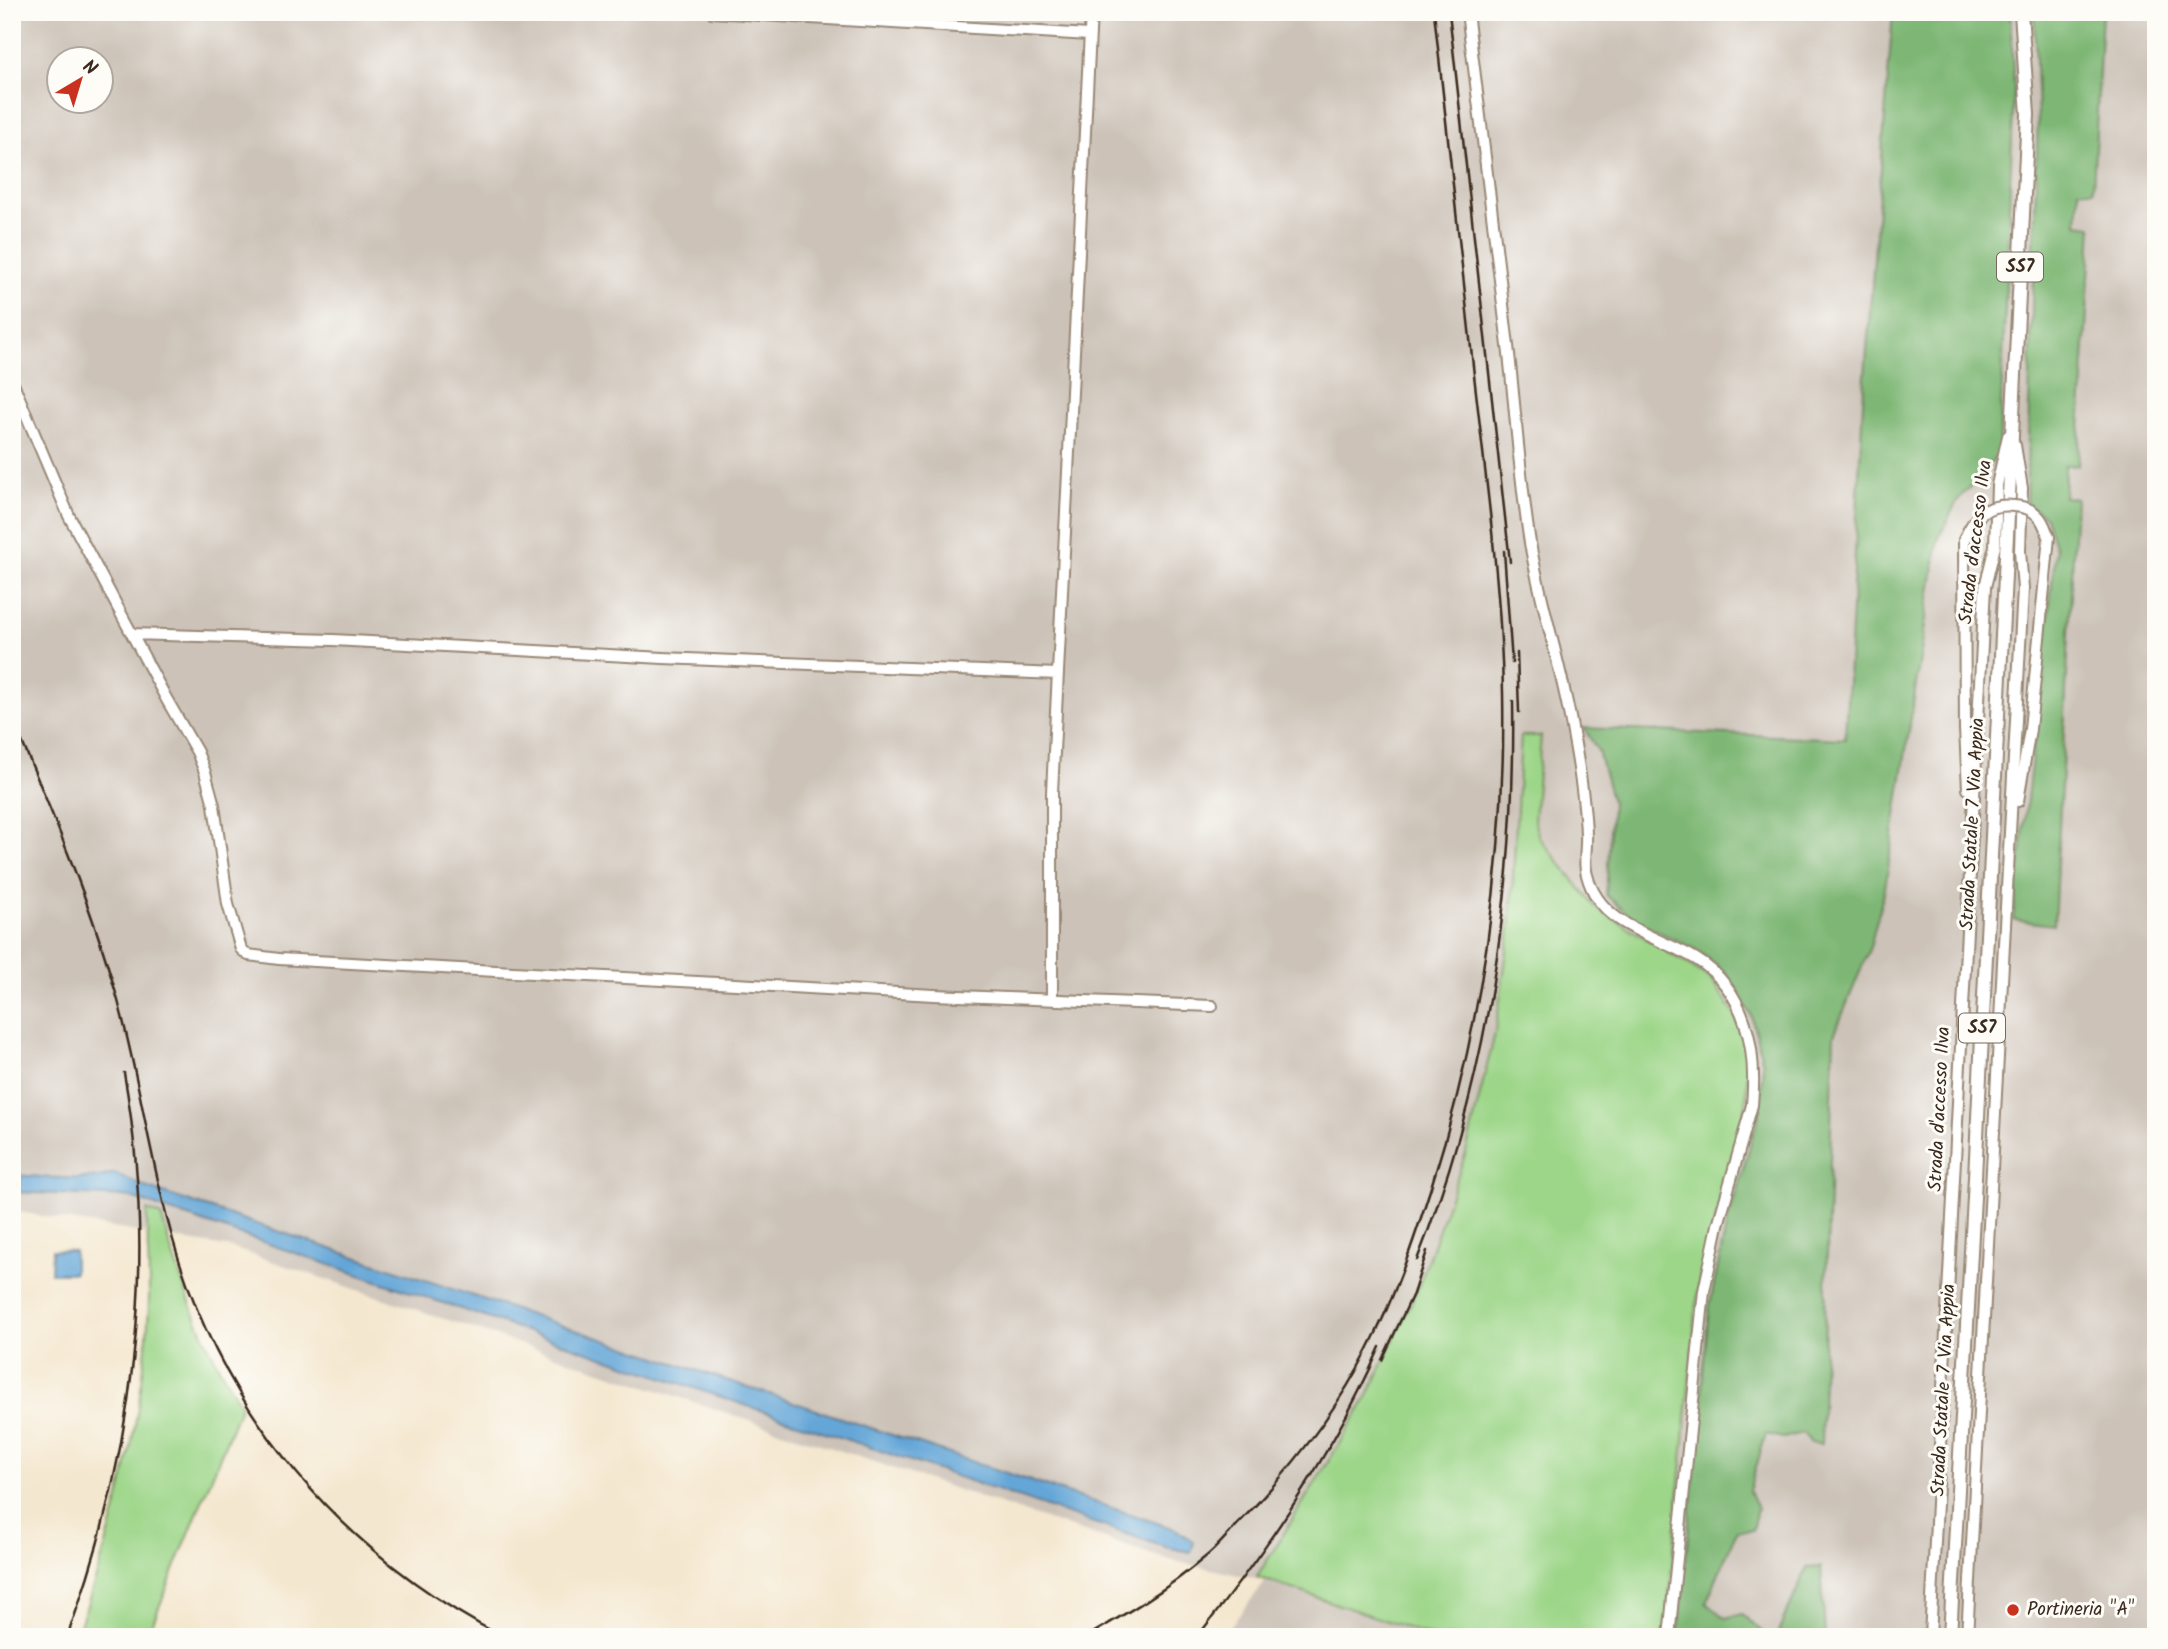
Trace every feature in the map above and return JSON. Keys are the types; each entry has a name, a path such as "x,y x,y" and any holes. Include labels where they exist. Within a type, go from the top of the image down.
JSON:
{"main road":[{"name":"Strada Statale 7 Via Appia","path":"1950,1637 2028,114 2021,12"}],"street":[{"path":"712,12 1089,35"},
{"path":"1052,999 1051,804 1091,12"},
{"path":"1467,12 1531,544 1573,730 1586,835 1587,877 1602,904 1623,923 1694,958 1719,977 1738,1005 1751,1041 1752,1105 1718,1225 1703,1303 1669,1637"},
{"path":"12,381 69,516 197,752 214,805 228,904 241,949 248,955 279,959 906,993 1212,1006"},
{"name":"Strada d'accesso Ilva","path":"1930,1637 1985,587 1995,545 1997,485 2012,419"},
{"name":"Strada d'accesso Ilva","path":"1967,1637 2023,589 2020,551 2022,488 2012,419"},
{"path":"1971,852 1965,729 1964,540 1969,527 1981,514 1998,504 2027,507 2041,518 2049,537 2030,729 2009,853"},
{"path":"132,634 333,640 663,658 1058,674"}],"shaded area":[{"path":"12,12 2156,12 2156,1637 1222,1637 1266,1581 1165,1559 232,1248 12,1211"}],"green space":[{"path":"1893,12 2010,12 2014,90 1999,454 1957,501 1938,540 1885,888 1870,947 1834,1035 1821,1444 1811,1443 1803,1433 1783,1438 1766,1434 1749,1491 1757,1508 1752,1530 1737,1530 1706,1603 1725,1618 1742,1614 1768,1637 1676,1637 1680,1622 1709,1309 1726,1227 1759,1115 1763,1064 1751,1015 1725,972 1698,951 1635,920 1606,895 1612,802 1598,751 1584,728 1845,739 1863,402"},
{"path":"2034,12 2102,12 2093,190 2079,190 2077,224 2092,226 2078,465 2065,465 2064,497 2076,498 2054,925 2013,920 2056,549 2046,517 2026,503 2038,115"},
{"path":"1521,736 1541,736 1534,821 1539,837 1595,907 1710,978 1735,1015 1748,1059 1746,1105 1699,1281 1667,1619 1663,1637 1434,1637 1257,1577 1366,1400 1418,1288 1466,1152 1495,1033 1510,931"},
{"path":"147,1210 161,1216 194,1314 241,1405 147,1637 76,1637 113,1521 139,1402 149,1308"},
{"path":"1821,1567 1825,1637 1776,1637 1807,1568"}],"water":[{"path":"114,1173 145,1187 1175,1529 1194,1542 1191,1552 1165,1547 129,1197 12,1192 12,1175 93,1178"},
{"path":"52,1250 74,1251 74,1273 51,1273"}],"railway":[{"path":"1086,1637 1162,1590 1212,1551 1255,1507 1325,1421 1355,1374 1387,1309 1432,1184 1465,1064 1495,879 1503,755 1503,693 1492,534 1434,12"},
{"path":"1449,12 1510,562"},
{"path":"1504,551 1512,663"},
{"path":"1517,653 1519,712"},
{"path":"1417,1260 1462,1125 1492,986 1509,844 1513,701"},
{"path":"12,718 95,926 125,1027 173,1240 195,1304 223,1364 257,1421 297,1473 341,1521 391,1565 445,1603 503,1637"},
{"path":"67,1637 90,1569 109,1499 133,1358 139,1287 139,1216 134,1144 124,1073"},
{"path":"1382,1360 1413,1294 1427,1251"},
{"path":"1197,1637 1298,1498 1342,1424 1380,1347"}],"place":[{"name":"Portineria \"A\"","path":"2013,1610"}]}
